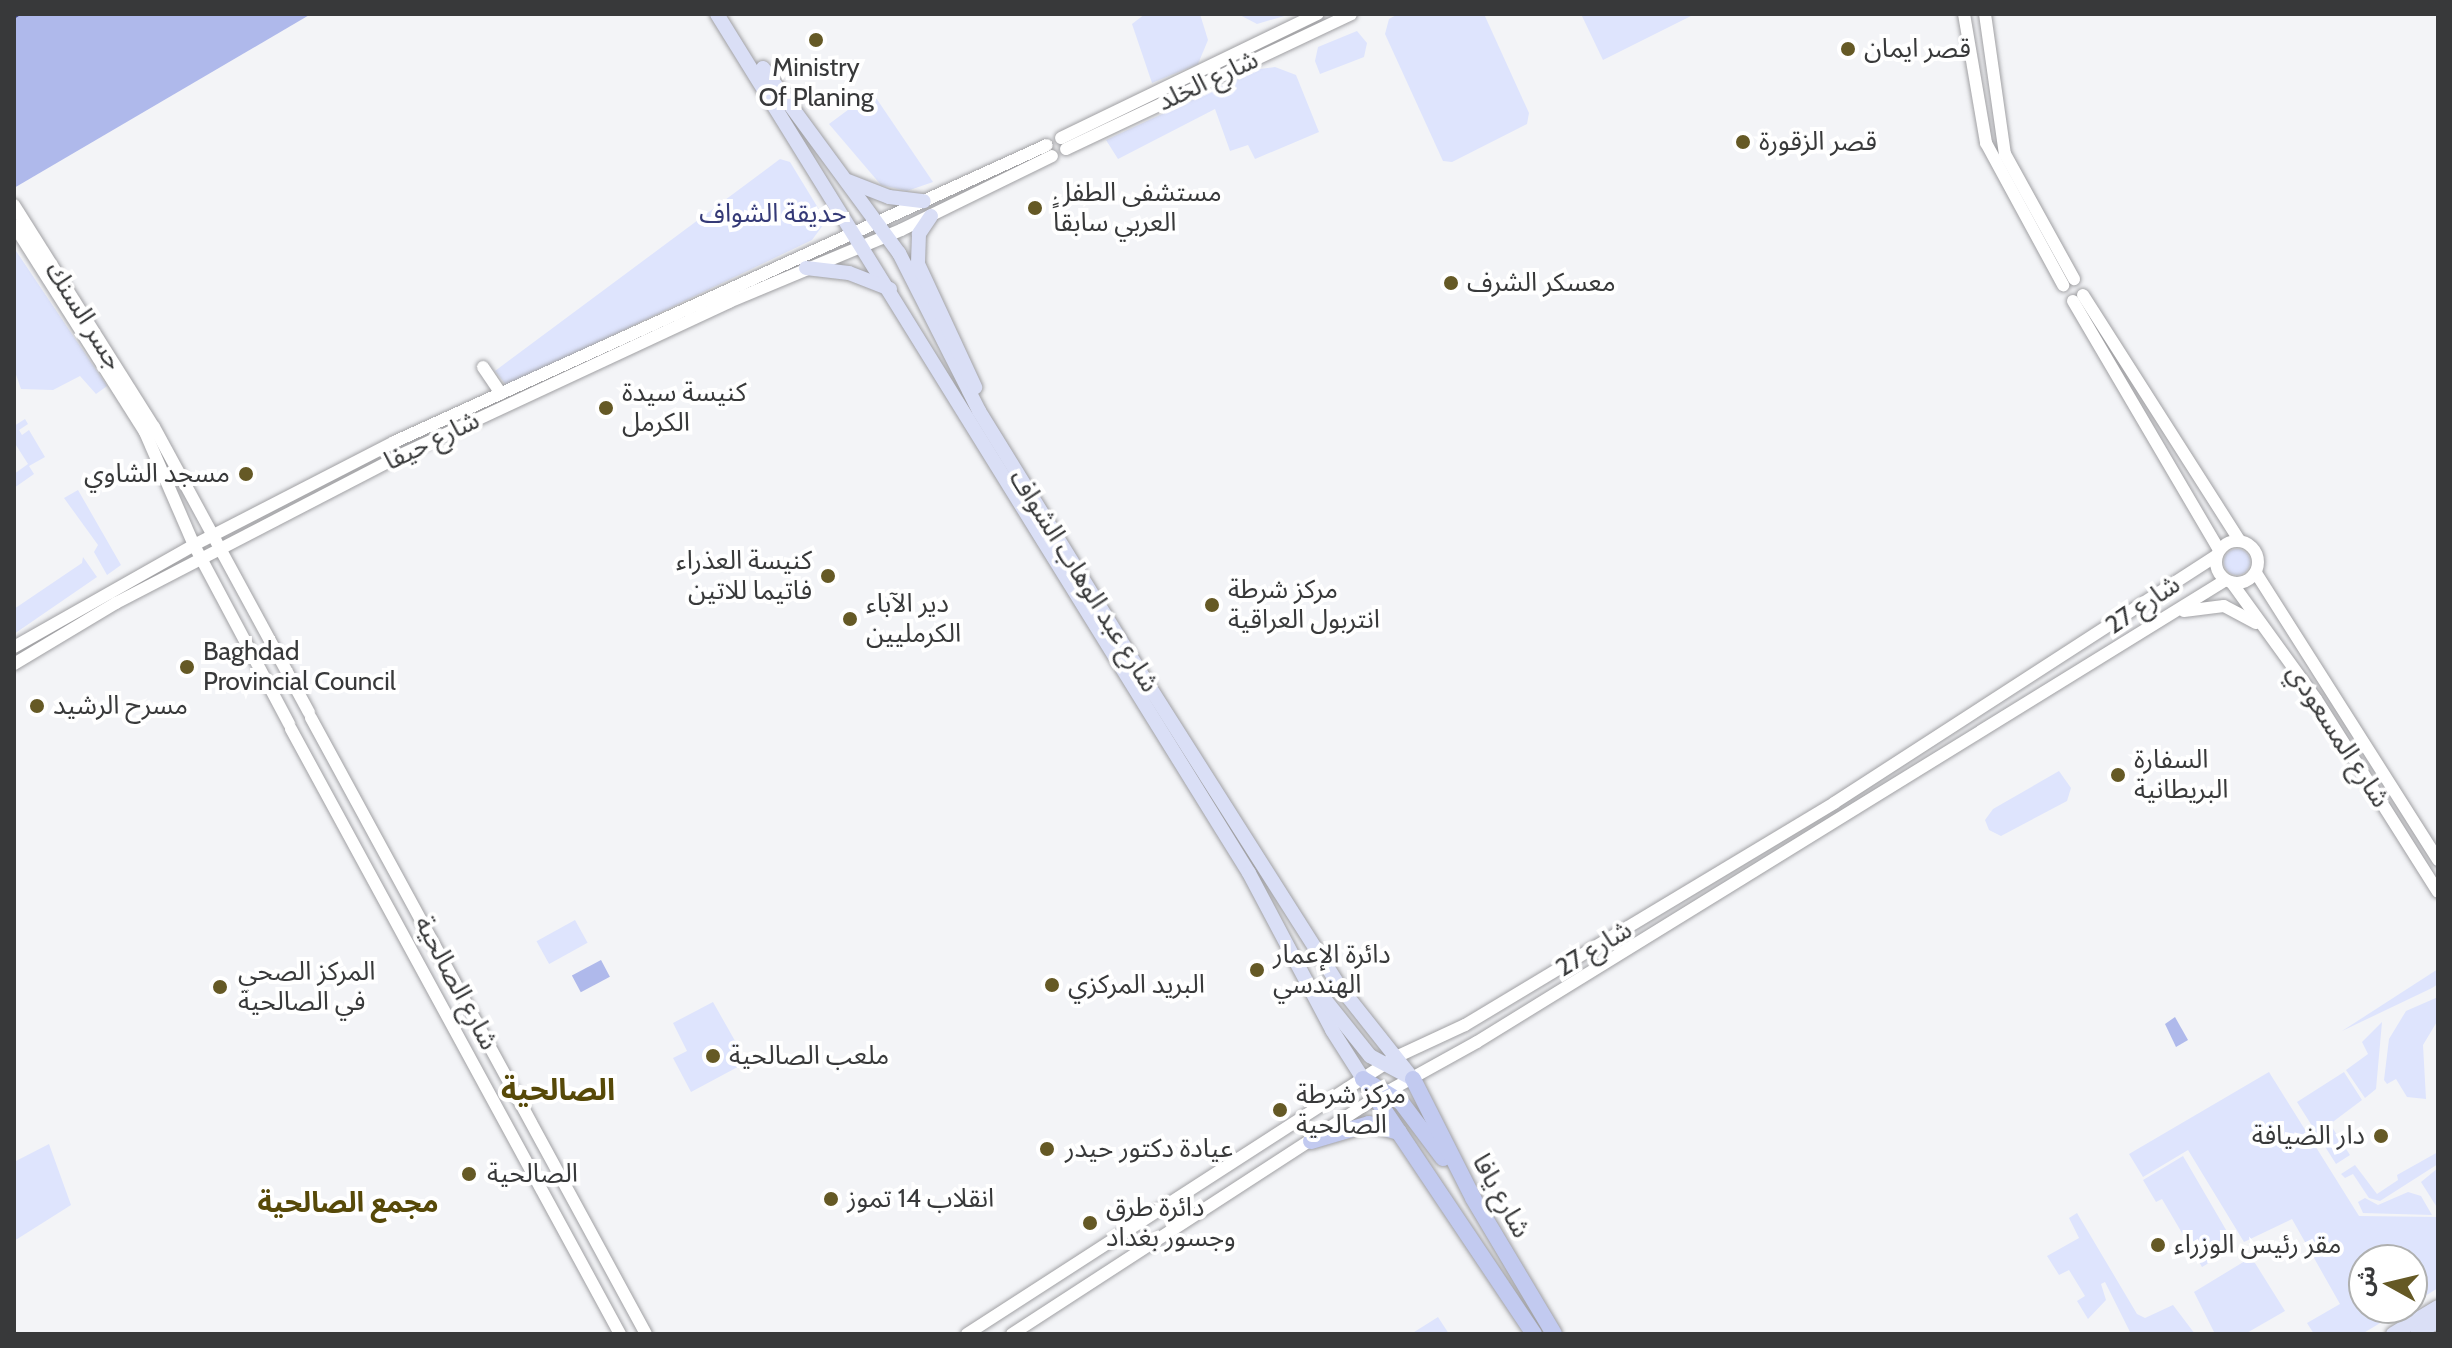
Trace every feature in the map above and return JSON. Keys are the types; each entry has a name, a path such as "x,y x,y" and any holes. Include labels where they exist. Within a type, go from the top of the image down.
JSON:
{"highway":[{"path":"1363,1079 1411,1113 1473,1198"},
{"name":"شارع يافا","path":"1413,1079 1473,1198 1554,1334"},
{"name":"شارع يافا","path":"1382,1095 1399,1132 1534,1334"},
{"path":"1311,1141 1369,1124 1399,1132"}],"main road":[{"path":"717,14 764,78"},
{"path":"728,14 764,78"},
{"name":"شارع الخلد","path":"1064,143 1218,69 1318,14"},
{"name":"شارع الخلد","path":"1218,69 1351,14"},
{"path":"1964,14 1986,143 2068,282 2005,154 1985,14"},
{"name":"شارع عبد الوهاب الشواف","path":"764,78 888,236 979,411 1340,987 1413,1079"},
{"name":"شارع عبد الوهاب الشواف","path":"764,78 893,291 950,394 1241,860 1363,1079"},
{"path":"1049,150 931,216 888,236 859,239 878,222 1049,150"},
{"path":"840,177 889,197 924,201"},
{"name":"جسر السنك","path":"14,205 149,429"},
{"path":"931,216 919,234 918,264 966,362 979,411"},
{"name":"جسر السنك","path":"14,225 149,429"},
{"name":"شارع حيفا","path":"14,664 219,549 401,455 806,268 859,239"},
{"name":"شارع حيفا","path":"14,647 212,535 394,442 859,239"},
{"path":"806,268 849,273 893,291"},
{"path":"2078,298 2239,540 2257,552 2256,573 2246,582 2229,581 2217,570 2218,553 2078,298"},
{"path":"483,367 501,394"},
{"name":"شارع الصالحية","path":"149,429 212,535 646,1334"},
{"name":"شارع الصالحية","path":"149,429 201,559 620,1334"},
{"path":"2218,553 2239,540"},
{"name":"شارع 27","path":"967,1334 1396,1057 1465,1025 1834,803 2218,553"},
{"name":"شارع المسعودي","path":"2256,573 2438,860"},
{"name":"شارع 27","path":"1012,1334 1382,1095 1477,1042 2162,618 2229,581"},
{"name":"شارع المسعودي","path":"2229,581 2276,641 2438,892"},
{"path":"2162,618 2203,606 2234,608 2276,641"},
{"path":"1895,764 1904,777"},
{"path":"1834,803 1842,815"},
{"path":"1307,977 1382,1067 1413,1079"},
{"path":"439,1002 461,991"},
{"path":"568,1238 587,1227"},
{"path":"2393,1334 2438,1307"},
{"path":"2417,1334 2438,1321"}],"green space":[{"path":"1145,14 1200,14 1208,40 1198,64 1152,83 1132,24"},
{"path":"1238,14 1291,14 1257,24"},
{"path":"1398,14 1484,14 1529,113 1527,124 1452,162 1443,161 1385,34 1389,19"},
{"path":"1581,14 1692,14 1693,15 1603,60"},
{"path":"1357,31 1367,43 1364,57 1320,74 1315,61 1318,47"},
{"path":"1275,67 1296,75 1319,132 1255,159 1248,145 1230,151 1215,109 1118,159 1106,140 1259,69"},
{"path":"872,92 933,182 907,191 881,185 829,124"},
{"name":"حديقة الشواف","path":"780,159 790,162 826,221 812,240 507,386 495,371"},
{"path":"14,248 107,386 96,394 80,376 53,390 21,389 14,369"},
{"path":"25,419 28,424 19,430 22,435 29,430 45,457 29,466 34,474 14,488 14,474 28,464 14,442 14,426"},
{"path":"78,490 121,565 107,575 94,552 98,545 64,498"},
{"path":"2237,549 2246,553 2250,562 2246,571 2237,575 2228,571 2224,562 2228,553"},
{"path":"83,557 97,577 14,634 14,609 82,563"},
{"path":"2059,771 2071,788 2067,801 2001,836 1989,830 1985,820 1993,809"},
{"path":"575,920 588,943 549,964 537,941"},
{"path":"2438,969 2438,984 2432,988 2342,1031"},
{"path":"2438,997 2438,1020 2423,1045 2426,1099 2407,1097 2396,1079 2387,1084 2384,1080 2389,1039 2406,1011"},
{"path":"713,1002 747,1062 691,1092 673,1058 687,1051 673,1023"},
{"path":"2382,1022 2376,1089 2365,1098 2346,1070 2368,1054 2362,1042"},
{"path":"2269,1072 2359,1216 2438,1217 2438,1288 2428,1294 2428,1244 2348,1244 2348,1324 2379,1324 2362,1334 2314,1334 2307,1323 2340,1304 2292,1219 2244,1242 2188,1150 2143,1177 2129,1154"},
{"path":"2344,1072 2362,1100 2330,1124 2350,1155 2336,1164 2297,1102"},
{"path":"49,1144 71,1205 14,1241 14,1162"},
{"path":"2438,1152 2438,1164 2380,1201 2369,1198 2353,1174 2345,1178 2341,1174 2355,1165 2377,1194 2398,1180 2397,1175"},
{"path":"2183,1156 2236,1247 2202,1267 2162,1199 2156,1202 2143,1180"},
{"path":"2438,1168 2438,1209 2421,1182"},
{"path":"2408,1192 2421,1196 2432,1215 2363,1213 2358,1202 2365,1198 2378,1205"},
{"path":"2077,1213 2137,1314 2145,1318 2173,1305 2195,1334 2131,1334 2105,1282 2101,1284 2106,1300 2088,1319 2077,1301 2085,1296 2069,1270 2059,1275 2047,1256 2079,1238 2069,1218"},
{"path":"2245,1261 2255,1263 2285,1311 2245,1334 2215,1334 2194,1292"},
{"path":"1438,1317 1449,1334 1411,1334"}],"water":[{"path":"14,14 311,14 14,188"},
{"path":"601,960 610,977 581,992 572,975"},
{"path":"2175,1017 2188,1040 2176,1047 2165,1024"}],"ferry route":[{"path":"14,18 20,14"}],"place":[{"name":"Ministry Of Planing","path":"816,40"},
{"name":"قصر ايمان","path":"1848,49"},
{"name":"قصر الزقورة","path":"1743,142"},
{"name":"مستشفى الطفل العربي سابقاً","path":"1035,208"},
{"name":"معسكر الشرف","path":"1451,283"},
{"name":"كنيسة سيدة الكرمل","path":"606,408"},
{"name":"مسجد الشاوي","path":"246,474"},
{"name":"كنيسة العذراء فاتيما للاتين","path":"828,576"},
{"name":"مركز شرطة انتربول العراقية","path":"1212,605"},
{"name":"دير الآباء الكرمليين","path":"850,619"},
{"name":"Baghdad Provincial Council","path":"187,667"},
{"name":"مسرح الرشيد","path":"37,706"},
{"name":"السفارة البريطانية","path":"2118,775"},
{"name":"دائرة الإعمار الهندسي","path":"1257,970"},
{"name":"البريد المركزي","path":"1052,985"},
{"name":"المركز الصحي في الصالحية","path":"220,987"},
{"name":"ملعب الصالحية","path":"713,1056"},
{"name":"مركز شرطة الصالحية","path":"1280,1110"},
{"name":"دار الضيافة","path":"2381,1136"},
{"name":"عيادة دكتور حيدر","path":"1047,1149"},
{"name":"الصالحية","path":"469,1174"},
{"name":"انقلاب 14 تموز","path":"831,1199"},
{"name":"دائرة طرق وجسور بغداد","path":"1090,1223"},
{"name":"مقر رئيس الوزراء","path":"2158,1245"}],"district":[{"name":"الصالحية","path":"558,1090"},
{"name":"مجمع الصالحية","path":"348,1202"}]}
